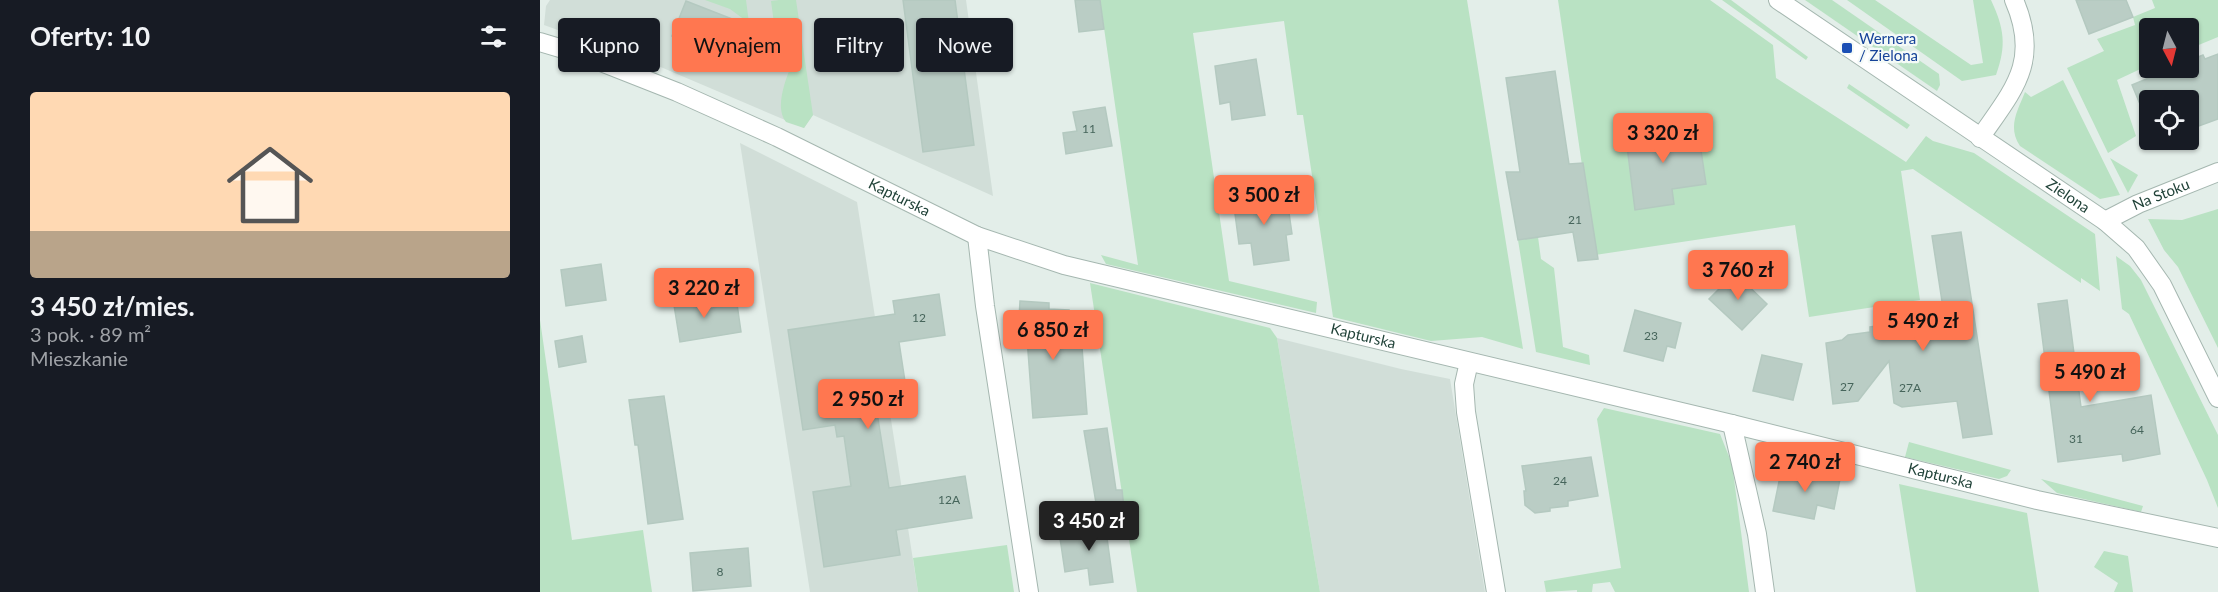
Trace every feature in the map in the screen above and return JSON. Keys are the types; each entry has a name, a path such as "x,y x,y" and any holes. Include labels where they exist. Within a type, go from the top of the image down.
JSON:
{"street":[{"name":"Zielona","path":"1778,0 2105,221 2136,248 2162,285 2218,398"},
{"path":"1980,138 2015,87 2024,68 2023,27 2014,0"},
{"name":"Kapturska","path":"540,42 583,55 677,92 777,137 977,236 1064,265 1732,424 2037,500 2218,538"},
{"name":"Na Stoku","path":"2105,221 2139,204 2218,172"},
{"path":"977,236 985,306 1029,592"},
{"path":"1469,363 1464,384 1466,412 1496,592"},
{"path":"1732,424 1757,534 1765,592"}],"shaded area":[{"path":"550,0 966,0 968,18 916,18 916,72 976,72 993,196 813,115 804,128 672,72 802,72 802,18 672,18 672,72 660,67 660,18 558,18 558,30 544,25 546,6"},
{"path":"740,143 857,202 918,592 810,592"},
{"path":"1277,338 1450,379 1485,592 1320,592"}],"green space":[{"path":"705,0 746,0 748,18 742,18 730,9"},
{"path":"796,0 799,18 773,18 771,1"},
{"path":"1100,0 1467,0 1523,349 1482,337 1431,341 1333,317 1303,115 1297,115 1284,21 1193,33 1229,281 1317,302 1316,313 1106,264 1101,255 1138,265"},
{"path":"1558,0 1710,0 1773,45 1776,78 1906,162 1926,136 1933,141 1974,153 2095,234 2100,291 2081,278 2081,283 1913,169 1901,171 1920,300 1809,317 1795,225 1595,255"},
{"path":"1722,0 1731,0 1808,57 1806,60"},
{"path":"1805,0 1832,0 1939,74 1940,85 1937,91"},
{"path":"1847,0 1875,0 1971,65 1983,63 1973,0 1991,0 2003,37 2002,55 1996,75 1962,81"},
{"path":"2152,0 2218,0 2218,37 2199,45 2199,18 2139,18 2139,70 2117,80 2136,136 2108,153 2067,68 2104,51 2097,39 2135,25 2133,17 2155,8"},
{"path":"802,41 813,115 804,128 786,122 782,114 784,86 789,72 802,72"},
{"path":"2063,80 2120,195 2100,199 2020,146 2016,139 2015,119 2025,92 2031,97"},
{"path":"1849,84 1910,125 1907,129 1847,88"},
{"path":"2110,158 2138,175 2128,193"},
{"path":"2218,209 2218,348 2178,267 2164,250 2148,219 2182,220"},
{"path":"1538,237 1541,259 1554,268 1563,347 1589,355 1590,365 1536,352 1518,240"},
{"path":"2116,256 2130,266 2141,280 2218,435 2218,508 2129,314 2122,309"},
{"path":"1090,283 1270,328 1277,338 1320,592 1137,592"},
{"path":"540,320 572,540 643,530 652,592 540,592"},
{"path":"1604,408 1720,434 1732,464 1749,592 1615,592 1610,582 1593,584 1592,592 1577,592 1577,590 1546,592 1544,581 1621,568 1597,419"},
{"path":"1909,442 2011,470 2007,476 1999,479 1905,457"},
{"path":"2041,479 2143,506 2141,512 2057,493"},
{"path":"1899,484 2027,513 2039,592 1916,592"},
{"path":"1007,545 1014,592 918,592 913,558"},
{"path":"2104,551 2128,556 2133,592 2114,592 2118,583 2094,567"}],"building":[{"path":"903,0 955,0 957,18 916,18 916,72 964,72 974,145 923,152"},
{"path":"1075,0 1100,0 1104,29 1079,32"},
{"path":"2076,0 2126,0 2133,17 2089,34"},
{"path":"686,1 729,18 679,18"},
{"path":"2218,54 2218,119 2199,126 2199,90 2139,90 2139,102 2132,85 2149,78 2199,78 2199,57 2203,55 2205,59"},
{"path":"1256,59 1265,115 1232,120 1230,102 1220,104 1215,66"},
{"path":"1555,71 1569,164 1583,163 1598,259 1578,261 1573,232 1518,240 1506,172 1520,172 1506,78"},
{"path":"1105,107 1112,146 1066,154 1063,133 1077,131 1073,112"},
{"path":"1665,124 1666,135 1698,130 1706,184 1672,189 1674,204 1635,210 1625,130"},
{"path":"1286,192 1292,234 1286,235 1289,260 1254,265 1251,243 1239,244 1233,199"},
{"path":"1961,232 1992,434 1963,438 1957,401 1902,407 1894,403 1889,361 1858,401 1833,404 1826,343 1842,340 1848,335 1870,332 1870,327 1885,325 1884,321 1900,327 1945,321 1932,236"},
{"path":"601,264 606,300 566,306 561,270"},
{"path":"1735,273 1767,304 1742,330 1709,299"},
{"path":"939,294 945,335 899,342 908,401 876,406 889,488 965,476 972,518 896,530 900,555 824,567 813,492 851,486 844,436 837,437 835,425 803,430 788,330 895,314 893,301"},
{"path":"704,295 706,309 737,304 741,332 680,342 673,299"},
{"path":"2067,300 2081,407 2151,395 2160,454 2123,461 2122,454 2058,462 2038,304"},
{"path":"1020,301 1049,303 1049,309 1069,310 1068,335 1081,334 1087,414 1033,418 1027,338 1018,337"},
{"path":"1635,310 1681,323 1675,348 1667,346 1663,361 1624,351"},
{"path":"582,336 586,362 559,367 555,341"},
{"path":"1762,355 1802,364 1793,400 1753,391"},
{"path":"664,396 683,519 648,524 638,445 635,445 629,400"},
{"path":"1107,428 1116,490 1122,490 1125,518 1099,521 1084,431"},
{"path":"1591,457 1598,496 1568,501 1568,506 1535,513 1525,505 1524,491 1526,491 1522,466"},
{"path":"1782,467 1840,479 1834,509 1817,505 1814,519 1773,511"},
{"path":"1081,517 1105,523 1113,582 1090,585 1088,568 1065,572 1060,538 1083,535"},
{"path":"748,548 751,586 693,591 690,553"}],"place":[{"name":"Wernera / Zielona","path":"1847,48"}]}
